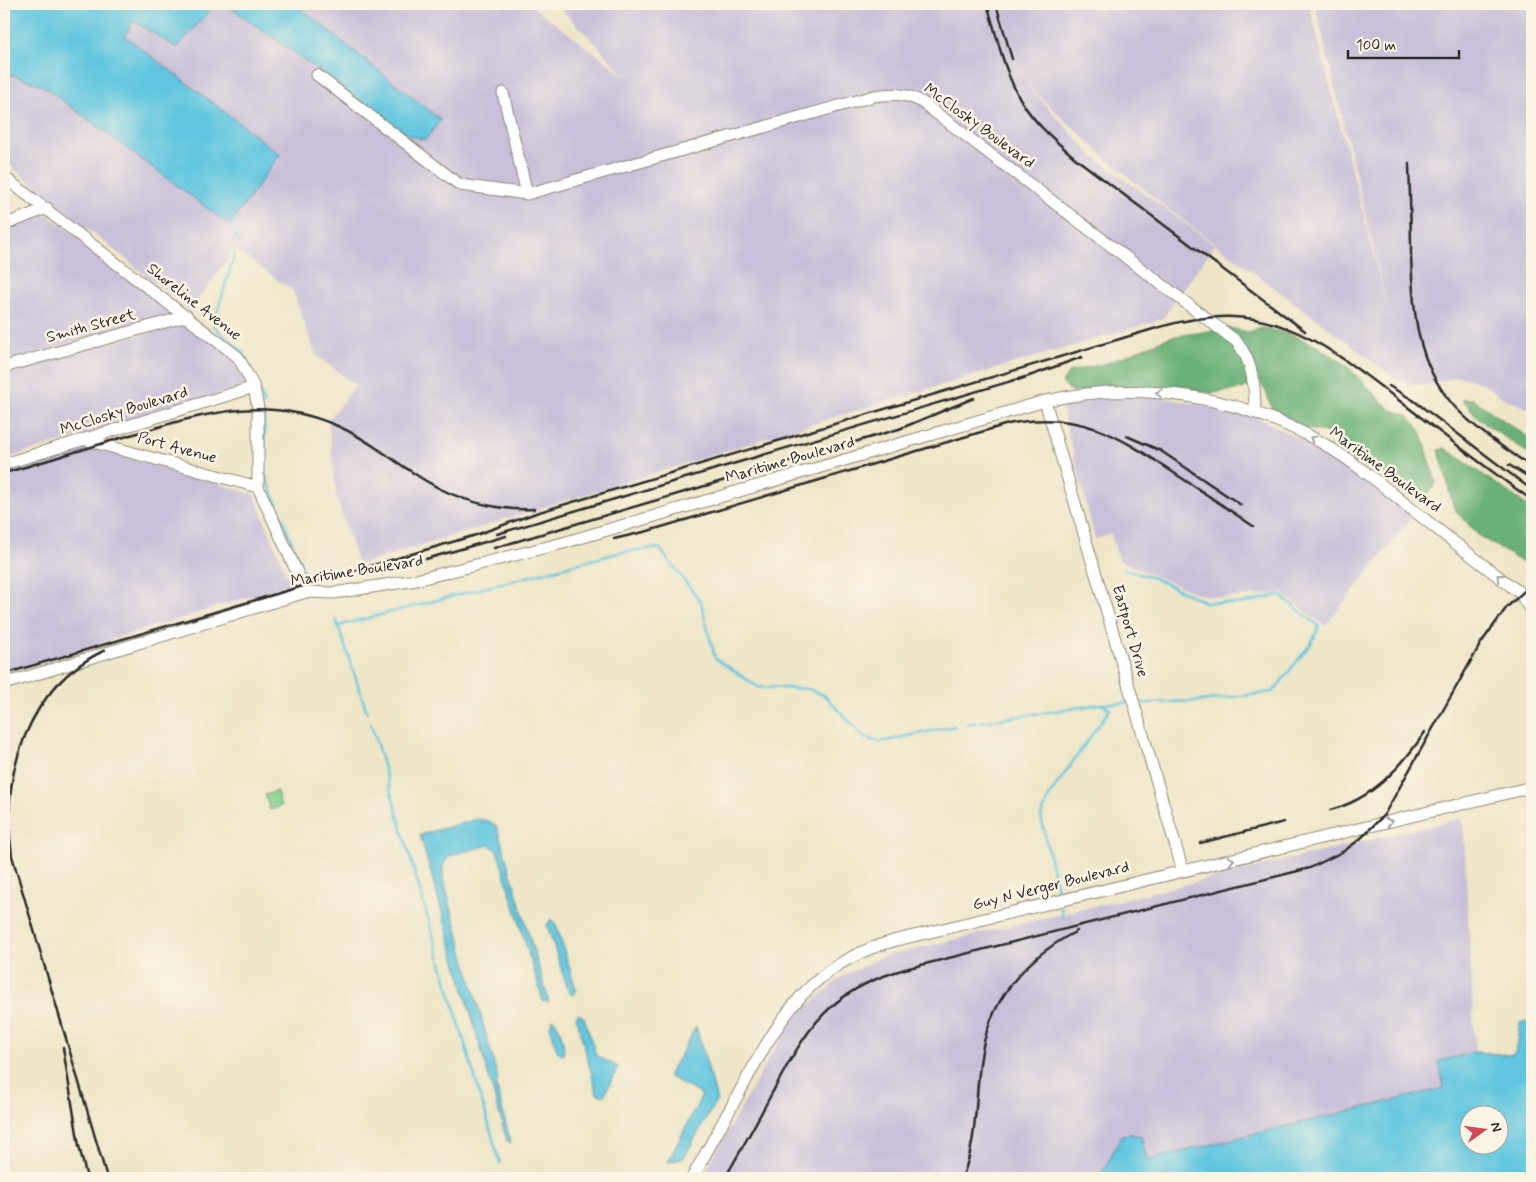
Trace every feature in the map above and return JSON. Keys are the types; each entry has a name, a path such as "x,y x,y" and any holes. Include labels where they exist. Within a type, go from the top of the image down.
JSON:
{"street":[{"name":"McClosky Boulevard","path":"317,75 460,185 527,194 874,96 906,95 923,103 1236,340 1242,348 1252,373 1255,412"},
{"path":"503,93 527,194"},
{"name":"Shoreline Avenue","path":"4,177 47,208 238,357 254,387 258,408 258,487 306,592"},
{"path":"4,225 47,208"},
{"name":"Smith Street","path":"4,367 187,316"},
{"name":"McClosky Boulevard","path":"4,464 254,387"},
{"name":"Maritime Boulevard","path":"4,684 306,592 334,593 416,580 517,554 1045,401 1094,392 1157,392 1201,399 1255,412 1300,431 1352,463 1520,593 1532,612"},
{"name":"Eastport Drive","path":"1045,401 1184,871"},
{"name":"Port Avenue","path":"86,440 258,487"},
{"name":"Guy N Verger Boulevard","path":"692,1178 769,1038 800,996 826,972 860,952 893,941 1184,871 1531,791"}],"shaded area":[{"path":"215,4 226,4 275,39 299,7 295,4 529,4 627,77 557,4 1309,4 1392,326 1315,4 1532,4 1532,410 1503,398 1484,384 1459,376 1426,385 1407,384 1406,380 1401,382 1167,208 1108,160 1024,82 1094,157 1215,245 1162,319 818,422 358,565 337,499 328,420 356,386 315,354 293,291 235,249 190,311 4,161 4,72 43,86 280,154 125,37 133,21 177,48"},
{"path":"43,215 50,216 168,306 170,315 4,363 4,229"},
{"path":"186,322 230,356 238,366 246,386 4,459 4,372"},
{"path":"1145,394 1255,416 1354,468 1413,516 1325,626 1282,593 1223,598 1198,594 1119,560 1111,534 1095,539 1060,401"},
{"path":"85,445 254,494 290,584 4,673 4,470"},
{"path":"1463,818 1475,1052 1439,1061 1444,1088 1147,1160 1118,1141 1102,1176 1106,1178 701,1178 790,1022 841,977 882,957"}],"green space":[{"path":"1229,328 1248,332 1263,328 1293,335 1318,347 1345,364 1391,410 1407,415 1422,433 1436,482 1431,491 1419,499 1407,495 1382,471 1371,470 1352,462 1340,446 1325,432 1303,428 1272,408 1259,380 1242,389 1211,393 1180,388 1133,387 1072,392 1062,383 1069,372 1107,363 1170,337"},
{"path":"1462,399 1473,399 1532,440 1532,456 1480,420"},
{"path":"1445,448 1532,509 1532,568 1479,536 1454,509 1439,450"},
{"path":"277,791 281,806 270,810 265,795"}],"water":[{"path":"4,4 215,4 177,48 133,21 125,36 280,154 230,225 43,86 4,72"},
{"path":"226,4 295,4 441,120 425,140 409,135"},
{"path":"477,819 489,821 497,827 549,1002 543,1001 497,850 489,845 449,856 443,866 443,878 498,1078 496,1085 511,1143 507,1141 420,835"},
{"path":"551,919 556,924 576,989 573,995 569,993 547,925"},
{"path":"578,1014 584,1017 596,1055 618,1067 604,1096 597,1094 576,1017"},
{"path":"553,1019 562,1036 563,1055 557,1051 550,1026"},
{"path":"1532,1019 1532,1178 1106,1178 1101,1175 1122,1135 1132,1134 1141,1137 1147,1160 1444,1088 1439,1061 1475,1052 1512,1055 1515,1053 1520,1023"},
{"path":"696,1026 717,1100 683,1159 668,1162 702,1095 668,1076"}],"waterway":[{"path":"230,223 239,242"},
{"path":"235,253 213,326 243,352 249,366"},
{"path":"260,391 264,404"},
{"path":"264,414 265,474 306,578"},
{"path":"338,626 622,552 659,548 701,602 715,658 758,687 809,689 825,696 865,738 880,742 955,726"},
{"path":"1123,569 1154,578 1205,602 1240,604 1280,595 1319,626 1312,642 1273,692 1201,701 1142,703"},
{"path":"336,619 367,712"},
{"path":"1102,704 1126,703"},
{"path":"967,724 1101,704 1110,709 1051,793 1041,816 1058,895"},
{"path":"371,724 500,1163"},
{"path":"1061,907 1063,918"}],"railway":[{"path":"987,4 1010,79 1027,110 1046,132 1075,158 1305,331"},
{"path":"996,4 1012,59"},
{"path":"1409,164 1413,297 1415,316 1424,354 1441,389 1454,406 1492,439 1532,467"},
{"path":"4,674 476,535 536,513 1160,327 1198,319 1232,317 1262,321 1291,330 1318,343 1372,380 1532,500"},
{"path":"1018,380 1082,357"},
{"path":"497,534 1025,377"},
{"path":"1389,386 1413,400 1532,490"},
{"path":"494,548 899,429 974,398"},
{"path":"4,473 184,420 208,414 257,409 307,415 333,424 369,443 438,488 464,499 492,506 534,509"},
{"path":"614,539 648,531 1008,424 1034,421 1057,421 1079,424 1118,438 1253,526"},
{"path":"1127,436 1161,451 1241,505"},
{"path":"1509,465 1532,479"},
{"path":"426,559 506,536"},
{"path":"725,1178 784,1071 809,1031 838,1001 857,989 879,978 905,969 1310,868 1344,851 1359,840 1384,815 1481,643 1507,607 1532,584"},
{"path":"105,650 78,666 56,686 38,710 25,736 16,765 10,795 9,825 12,856 106,1174"},
{"path":"1330,810 1359,798 1385,780 1425,732"},
{"path":"1200,843 1284,822"},
{"path":"962,1178 974,1131 982,1051 994,1013 1004,995 1028,965 1059,941 1077,931"},
{"path":"63,1048 79,1146 87,1178"}]}
